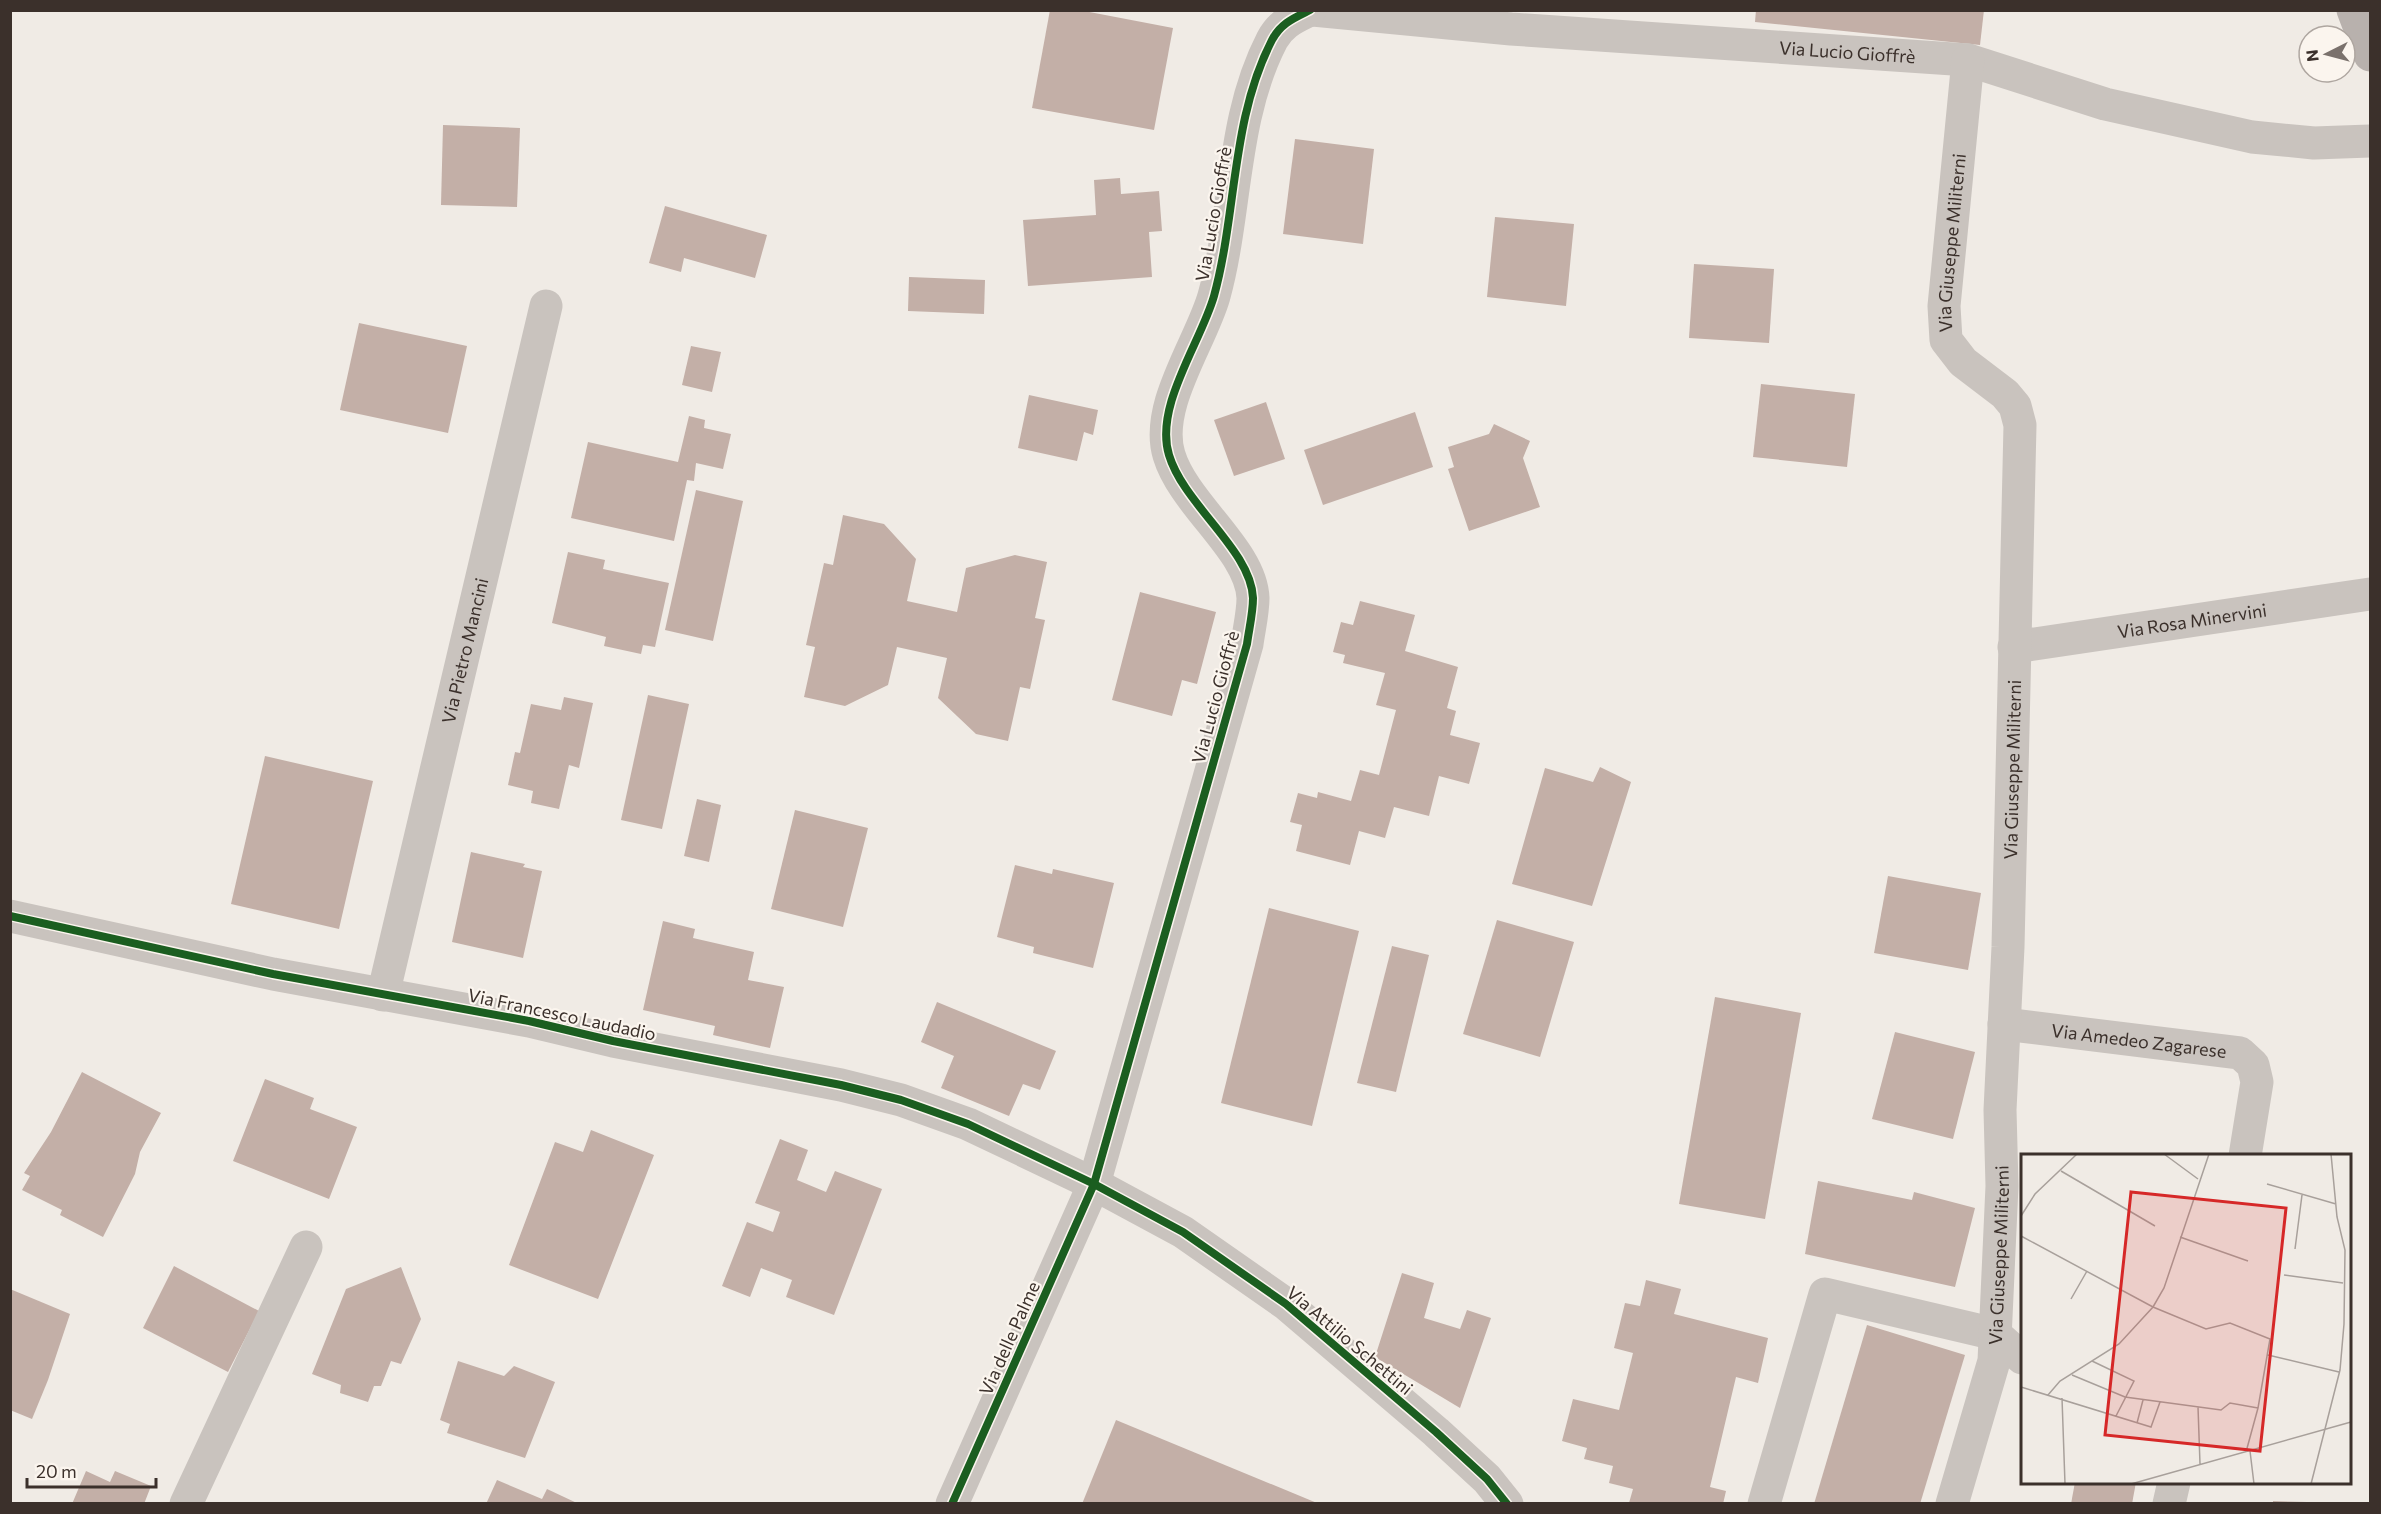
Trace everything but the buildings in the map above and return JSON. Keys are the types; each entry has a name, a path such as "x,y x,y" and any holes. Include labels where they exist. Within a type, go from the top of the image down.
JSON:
{"main road":[{"path":"2353,10 2370,55"}],"street":[{"name":"Via Lucio Gioffrè","path":"1094,1185 1247,644 1253,598 1247,573 1187,494 1168,454 1167,423 1176,389 1214,296 1250,92 1273,39 1286,21 1312,10 1442,16 1511,29 1968,60 2105,105 2252,137 2314,143 2370,141"},
{"name":"Via Giuseppe Militerni","path":"1952,1503 1994,1360 2012,1187 2000,1110 2020,424 2015,406 2005,394 1963,362 1946,340 1944,306 1968,60"},
{"name":"Via Pietro Mancini","path":"383,995 546,306"},
{"name":"Via Rosa Minervini","path":"2014,646 2370,594"},
{"name":"Via Francesco Laudadio","path":"10,916 383,995 529,1021 613,1041 841,1085 901,1100 968,1124 1094,1185"},
{"name":"Via Amedeo Zagarese","path":"2004,1024 2240,1053 2253,1065 2257,1082 2245,1154"},
{"name":"Via delle Palme","path":"952,1503 1094,1185"},
{"name":"Via Attilio Schettini","path":"1094,1185 1183,1232 1286,1304 1445,1440 1487,1479 1508,1503"},
{"path":"186,1503 306,1247"},
{"path":"1764,1503 1825,1294 1995,1334 2021,1357"},
{"path":"2169,1503 2174,1484"}],"cycle path":[{"path":"952,1504 1094,1184 1247,644 1253,604 1249,580 1241,562 1177,474 1169,455 1166,436 1173,395 1214,296 1227,232 1242,134 1259,70 1279,29 1310,10"},
{"path":"10,916 273,974 529,1021 613,1041 841,1085 901,1100 968,1124 1094,1184 1183,1232 1286,1304 1436,1432 1487,1479 1507,1504"}]}
